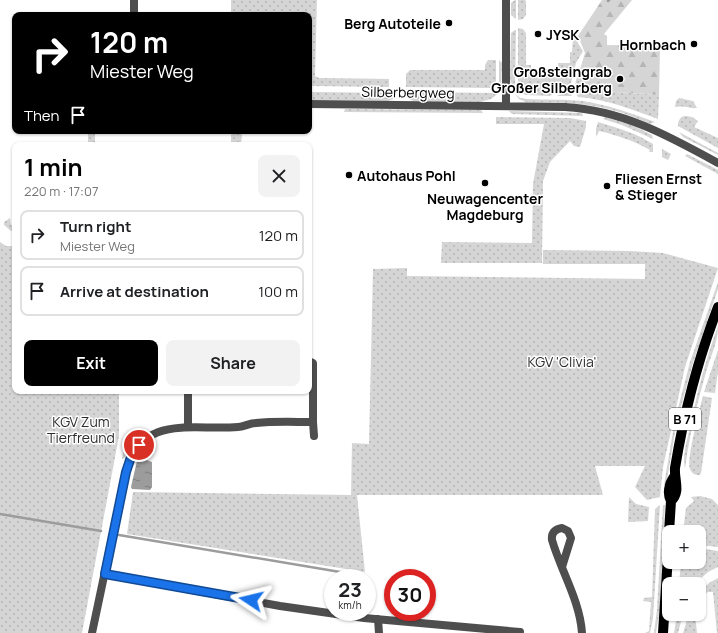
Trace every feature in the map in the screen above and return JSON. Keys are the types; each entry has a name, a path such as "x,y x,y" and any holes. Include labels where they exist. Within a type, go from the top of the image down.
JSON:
{"main road":[{"name":"B 71","path":"670,525 672,501 676,497 677,484 674,477 679,445 694,380 718,307"},
{"path":"662,633 667,569"}],"street":[{"path":"134,0 134,12"},
{"path":"506,0 506,106"},
{"name":"Silberbergweg","path":"312,104 569,107 611,114 627,119 663,134 718,163"},
{"path":"312,363 314,436"},
{"path":"188,394 188,427"},
{"path":"92,633 126,472 131,457 139,445 150,436 163,430 188,427 237,428 257,423 313,422"},
{"path":"562,567 580,613 582,633"},
{"path":"105,574 280,606 378,619 520,632"},
{"path":"378,619 379,633"}],"green space":[{"path":"231,0 317,0 315,76 319,78 389,79 389,87 312,86 312,12 231,12"},
{"path":"515,0 516,19 511,15 511,3"},
{"path":"518,0 526,1 526,15 523,19 518,20"},
{"path":"602,0 632,0 604,34 607,36 607,45 660,46 659,95 588,90 581,66 585,53 578,36"},
{"path":"518,28 523,29 526,33 526,65 531,65 531,69 558,69 558,63 570,63 570,52 572,52 573,39 576,40 583,51 576,63 571,83 550,96 527,95 520,93 518,87"},
{"path":"515,30 515,86 512,88 510,79 511,33"},
{"path":"488,60 496,60 496,85 493,88 406,87 406,74 410,70 485,70 485,65"},
{"path":"499,60 502,63 501,88 499,86"},
{"path":"581,66 588,90 659,95 658,119 608,102 578,97 575,86"},
{"path":"571,87 570,91 572,96 557,96"},
{"path":"312,92 397,93 393,99 388,101 312,100"},
{"path":"406,92 499,93 491,99 480,102 413,101 408,98"},
{"path":"514,93 520,98 527,99 583,101 619,110 655,122 650,124 630,115 588,105 526,102 519,99"},
{"path":"679,98 693,101 697,108 682,106 675,107 676,101"},
{"path":"345,109 481,110 483,113 344,112"},
{"path":"509,111 582,113 583,116 512,114"},
{"path":"686,116 692,117 698,121 694,127 718,138 718,148 678,126 680,119"},
{"path":"496,117 570,118 586,121 586,127 580,147 574,146 570,141 550,162 543,181 542,263 441,263 442,242 532,243 533,184 544,124 496,124"},
{"path":"605,117 634,126 652,135 653,139 622,125 603,119"},
{"path":"598,122 627,131 647,140 653,144 653,152 649,152 650,150 619,136 599,131 596,137"},
{"path":"679,132 718,153 718,155 683,137"},
{"path":"88,134 95,134 95,142 88,142"},
{"path":"231,134 242,134 241,142 231,142"},
{"path":"662,149 671,154 668,160 662,157"},
{"path":"687,154 718,170 718,174 685,156"},
{"path":"10,218 12,231 4,225 4,222"},
{"name":"KGV Zum Tierfreund","path":"0,242 6,246 12,246 12,394 119,394 119,436 82,633 0,633"},
{"name":"KGV 'Clivia'","path":"543,250 630,251 663,253 718,268 685,367 663,467 660,497 647,500 635,487 645,466 595,466 603,495 357,495 365,569 346,569 127,534 133,492 351,495 352,443 369,444 373,269 407,268 407,276 645,279 645,264 543,264"},
{"path":"718,282 718,289 693,363 677,421 675,420 690,362"},
{"path":"718,326 715,345 696,411 685,469 685,448 706,363"},
{"path":"718,350 718,371 715,393 704,392"},
{"path":"703,396 712,398 701,473 698,475 692,472 689,464"},
{"path":"674,426 676,426 666,486 664,485"},
{"path":"125,440 132,445 122,459"},
{"path":"700,496 712,499 718,505 718,547 706,546 706,525 684,525 686,508 694,501 691,497"},
{"path":"629,497 636,504 649,507 648,521 628,522"},
{"path":"660,505 653,618 650,633 645,633 649,631 651,602 643,601 644,598 652,597 655,509"},
{"path":"663,505 665,505 664,525 662,525 660,608 656,633 654,633 657,609"},
{"path":"706,549 718,551 718,567 708,572 703,577 680,577 680,569 706,569"},
{"path":"718,578 718,633 713,592 706,593 706,586"},
{"path":"676,621 681,621 678,633 674,633"},
{"path":"687,621 696,621 697,633 683,633"}],"water":[{"path":"144,459 152,462 152,487 150,490 132,489 131,487 137,461"}],"waterway":[{"path":"0,514 101,531"},
{"path":"119,535 324,569"}],"place":[{"name":"Berg Autoteile","path":"449,23"},
{"name":"JYSK","path":"538,34"},
{"name":"Hornbach","path":"694,44"},
{"name":"Großsteingrab Großer Silberberg","path":"620,79"},
{"name":"Autohaus Pohl","path":"349,175"},
{"name":"Neuwagencenter Magdeburg","path":"485,183"},
{"name":"Fliesen Ernst & Stieger","path":"607,186"}],"route":[{"path":"139,445 131,457 126,472 105,574 251,600"}]}
